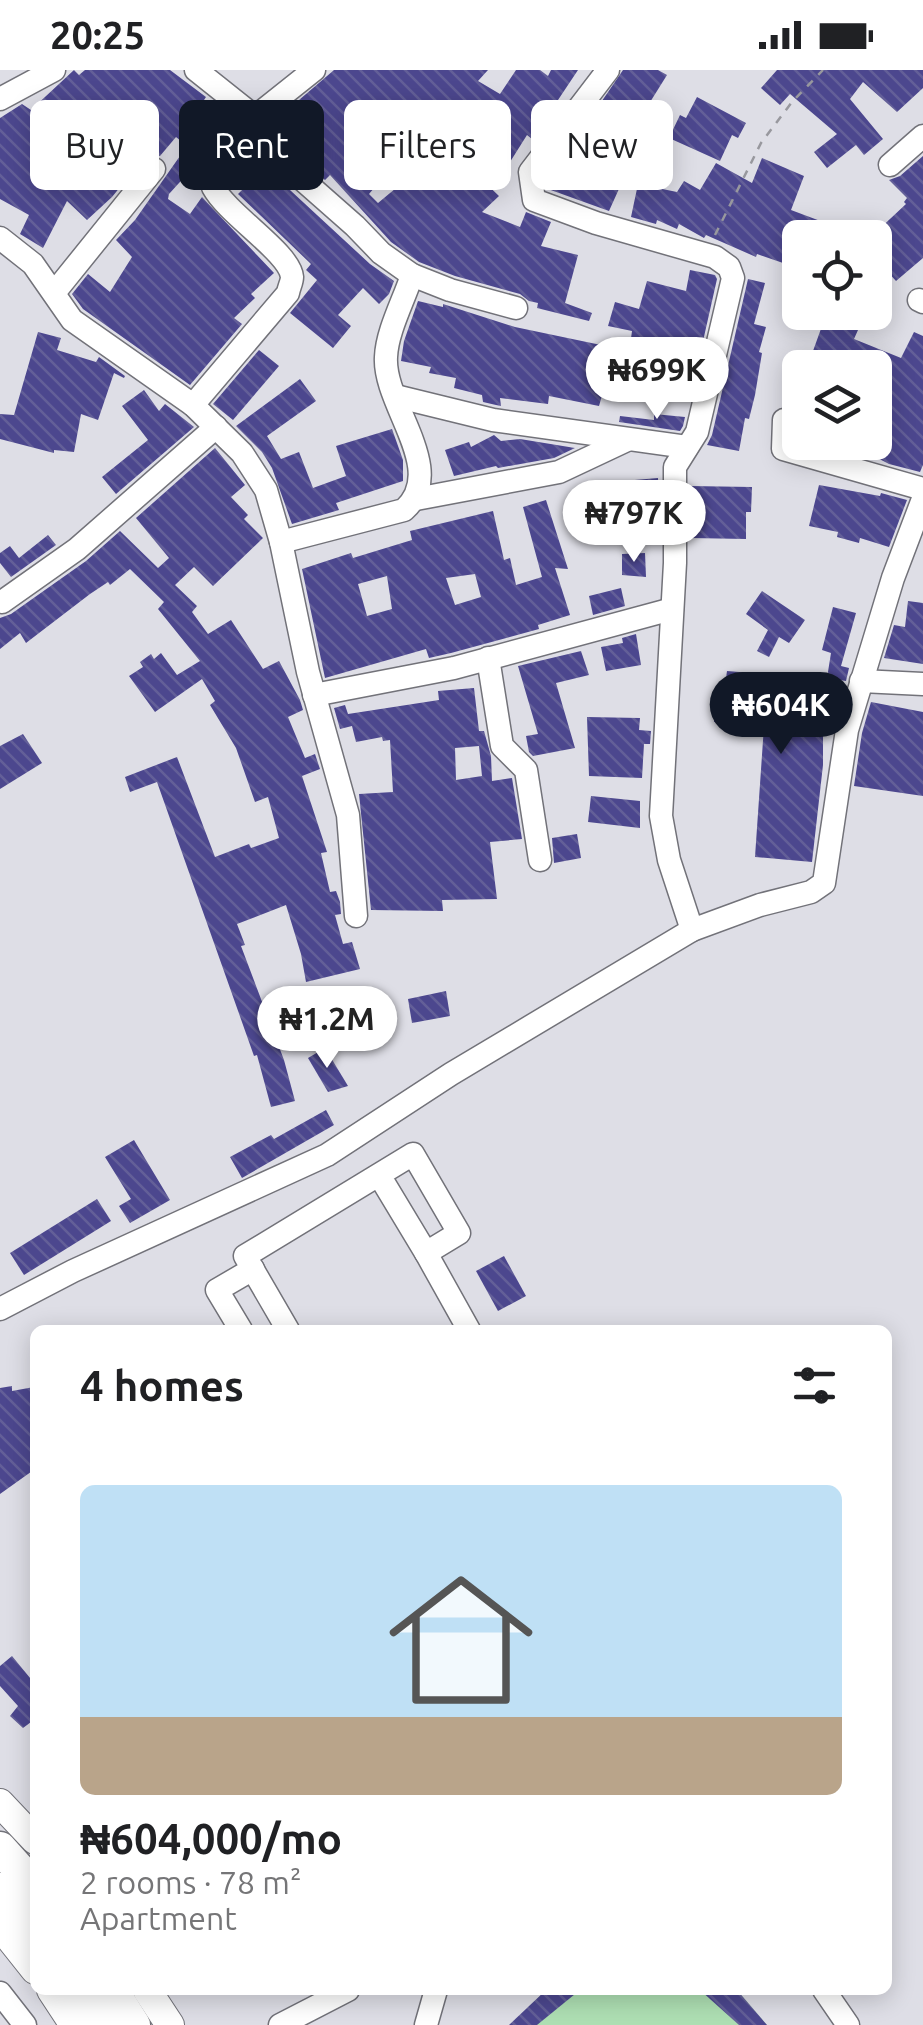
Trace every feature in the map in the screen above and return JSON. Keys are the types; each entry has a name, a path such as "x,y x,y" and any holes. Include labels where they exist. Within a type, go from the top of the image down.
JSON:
{"highway":[{"path":"0,1848 30,1881"},
{"path":"0,1890 30,1924"},
{"path":"83,1995 102,2025"},
{"path":"115,1995 134,2025"}],"main road":[{"path":"0,1802 30,1835"},
{"path":"0,1926 30,1964"},
{"path":"53,1995 74,2025"},
{"path":"150,1995 170,2025"}],"street":[{"path":"0,99 26,77 54,70"},
{"path":"196,70 226,100"},
{"path":"278,100 314,70"},
{"path":"608,70 530,172 534,200 596,224 705,254 728,267 732,278 697,432 676,467 661,816 692,930"},
{"path":"890,165 923,136"},
{"path":"54,293 137,190"},
{"path":"193,405 288,293 292,277 286,261 222,204 215,190"},
{"path":"319,190 381,254 412,275 516,308"},
{"path":"0,238 33,264 72,320 193,405 242,453 266,490 314,695 348,815 356,916"},
{"path":"281,542 404,510 416,499 421,484 419,464 386,372 385,353 412,275"},
{"path":"395,396 492,420 687,447"},
{"path":"1,603 78,550 216,427"},
{"path":"416,499 559,472 627,440"},
{"path":"822,460 923,489"},
{"path":"0,1309 327,1155 452,1074 692,930 760,905 812,892 824,883 846,730 893,578 923,498"},
{"path":"314,695 488,658 672,609"},
{"path":"488,658 502,746 526,770 540,860"},
{"path":"861,681 923,684"},
{"path":"285,1325 245,1256 413,1154 459,1233 426,1254"},
{"path":"378,1175 467,1325"},
{"path":"238,1325 217,1290 253,1270"},
{"path":"0,1993 16,2021"},
{"path":"280,2025 338,1995"},
{"path":"426,2025 435,1995"},
{"path":"827,1995 848,2025"}],"path":[{"path":"705,254 760,143 823,70"}],"green space":[{"path":"541,1995 741,1995 767,2025 511,2025"}],"building":[{"path":"74,70 79,75 85,70 170,70 206,97 179,100 179,139 176,137 160,156 159,100 42,100"},
{"path":"334,70 488,70 478,81 500,94 516,70 540,70 548,76 551,70 578,70 558,100 531,100 531,138 527,135 511,160 511,100 344,100 344,190 372,190 369,194 378,203 394,190 493,190 499,196 482,212 520,227 526,212 551,222 541,246 578,255 565,303 592,313 589,321 537,308 538,303 520,294 419,262 391,242 330,175 324,179 324,100 299,100"},
{"path":"623,70 658,70 667,75 651,100 603,100"},
{"path":"777,70 923,70 923,88 897,112 863,82 850,99 883,139 864,155 856,145 827,168 814,152 837,134 790,94 780,105 761,88"},
{"path":"697,97 746,123 738,138 732,135 720,161 673,140 680,115 686,118"},
{"path":"22,104 30,109 30,190 118,190 87,220 67,201 43,248 20,234 29,215 0,199 0,118"},
{"path":"923,156 923,258 896,281 892,277 892,220 889,220 906,204 907,198 889,180 900,176"},
{"path":"179,157 179,183 168,199 190,214 202,197 274,273 251,294 255,298 234,318 242,324 190,385 83,309 72,294 88,274 110,292 132,257 116,240"},
{"path":"762,158 804,176 791,210 818,220 782,220 782,263 757,254 756,257 706,235 704,238 679,224 677,229 657,220 656,224 631,217 637,190 677,192 684,181 700,190 716,163 752,183"},
{"path":"242,190 290,190 370,264 394,281 389,294 379,304 363,288 338,315 351,326 333,348 290,313 317,280 306,270 311,264 238,194"},
{"path":"551,190 618,190 609,211"},
{"path":"690,270 715,275 717,279 701,350 660,349 659,354 630,346 632,331 608,326 615,302 639,309 647,281 686,291"},
{"path":"748,279 765,283 754,324 766,327 755,395 749,419 745,418 739,451 707,445"},
{"path":"418,301 443,304 515,327 601,345 617,344 599,406 549,396 548,404 500,398 501,406 496,405 483,402 482,395 454,388 456,378 429,373 431,367 401,361"},
{"path":"821,330 858,330 854,339 881,350 813,350"},
{"path":"38,332 61,338 57,350 96,362 99,357 125,376 114,373 98,420 81,414 74,452 54,453 0,439 0,414 14,415"},
{"path":"914,332 923,336 923,465 920,472 881,460 892,460 892,354 901,358"},
{"path":"259,350 279,366 233,420 213,404"},
{"path":"300,379 316,401 267,436 281,459 299,452 313,488 346,476 336,446 392,429 403,460 403,481 336,503 339,510 292,524 272,468 236,426"},
{"path":"144,390 159,411 165,404 194,427 116,494 102,477 148,440 122,406"},
{"path":"654,414 685,417 683,426 680,431 619,422 620,416 654,420"},
{"path":"494,435 501,441 520,439 575,448 554,458 454,476 445,450 469,442 471,447"},
{"path":"215,448 245,485 231,497 248,515 244,519 263,538 213,586 194,567 175,585 197,606 192,612 208,634 231,620 263,669 279,661 300,700 303,710 288,717 305,758 315,754 320,769 302,776 327,852 321,853 330,892 336,891 340,902 341,914 335,915 343,944 352,942 360,969 306,982 286,905 237,924 245,945 241,946 284,1060 295,1101 271,1107 257,1055 254,1056 157,782 130,792 125,777 177,757 215,857 279,838 268,797 255,802 236,748 210,705 215,701 202,679 155,712 129,676 143,667 140,662 151,654 154,659 161,653 177,675 200,661 158,609 164,602 130,569 26,643 20,633 0,649 0,618 86,561 120,531 158,568 169,558 136,518"},
{"path":"658,478 659,529 621,530 622,533 600,538 588,484"},
{"path":"819,485 907,500 889,547 860,538 859,543 837,537 838,532 809,526"},
{"path":"690,486 752,487 751,512 746,512 746,539 690,538"},
{"path":"546,500 568,569 555,568 570,615 538,625 539,629 451,653 429,658 426,649 325,678 302,569 412,540 410,531 493,511 504,560 510,558 516,585 542,577 523,507","holes":["475,574 481,597 455,605 446,578","387,576 392,609 367,616 358,584"]},
{"path":"48,535 56,545 11,577 0,563 0,553 10,546 19,558"},
{"path":"645,553 646,577 622,575 622,554"},
{"path":"621,588 625,606 593,615 589,596"},
{"path":"762,591 805,620 789,643 779,637 769,657 757,651 768,630 746,614"},
{"path":"908,601 923,603 923,664 884,658 894,625 905,627"},
{"path":"833,607 856,613 841,666 849,668 846,681 827,678 831,653 822,650"},
{"path":"636,634 641,665 606,671 601,647 623,643 622,638"},
{"path":"581,651 589,675 556,683 575,748 533,756 526,736 538,734 518,666"},
{"path":"727,671 817,678 814,717 823,717 823,765 812,862 755,857 764,726 714,722 716,698 723,699"},
{"path":"474,688 479,731 484,731 491,756 492,781 512,778 522,839 490,842 497,899 442,900 443,911 371,910 359,794 393,792 390,740 383,741 382,737 356,742 352,726 340,729 334,708 345,705 348,714 439,700 438,691","holes":["479,746 482,776 456,780 455,748"]},
{"path":"871,702 923,712 923,796 854,786"},
{"path":"587,717 640,718 639,730 651,731 650,744 644,744 642,778 589,776"},
{"path":"23,734 42,763 0,789 0,746"},
{"path":"591,796 640,801 640,828 588,822"},
{"path":"577,834 581,858 554,863 552,838"},
{"path":"446,991 450,1016 412,1023 408,999"},
{"path":"325,1048 348,1086 328,1092 308,1058"},
{"path":"326,1110 334,1125 242,1178 230,1157 271,1135 274,1139"},
{"path":"134,1140 170,1200 130,1223 119,1206 131,1199 105,1157"},
{"path":"97,1199 111,1221 24,1275 10,1253"},
{"path":"504,1256 526,1296 498,1311 476,1271"},
{"path":"12,1386 12,1391 30,1388 30,1473 0,1494 0,1388"},
{"path":"12,1656 30,1678 30,1723 23,1728 10,1716 18,1706 0,1686 0,1666"},
{"path":"541,1995 574,1995 537,2025 509,2025"},
{"path":"706,1995 741,1995 767,2025 739,2025"}]}
